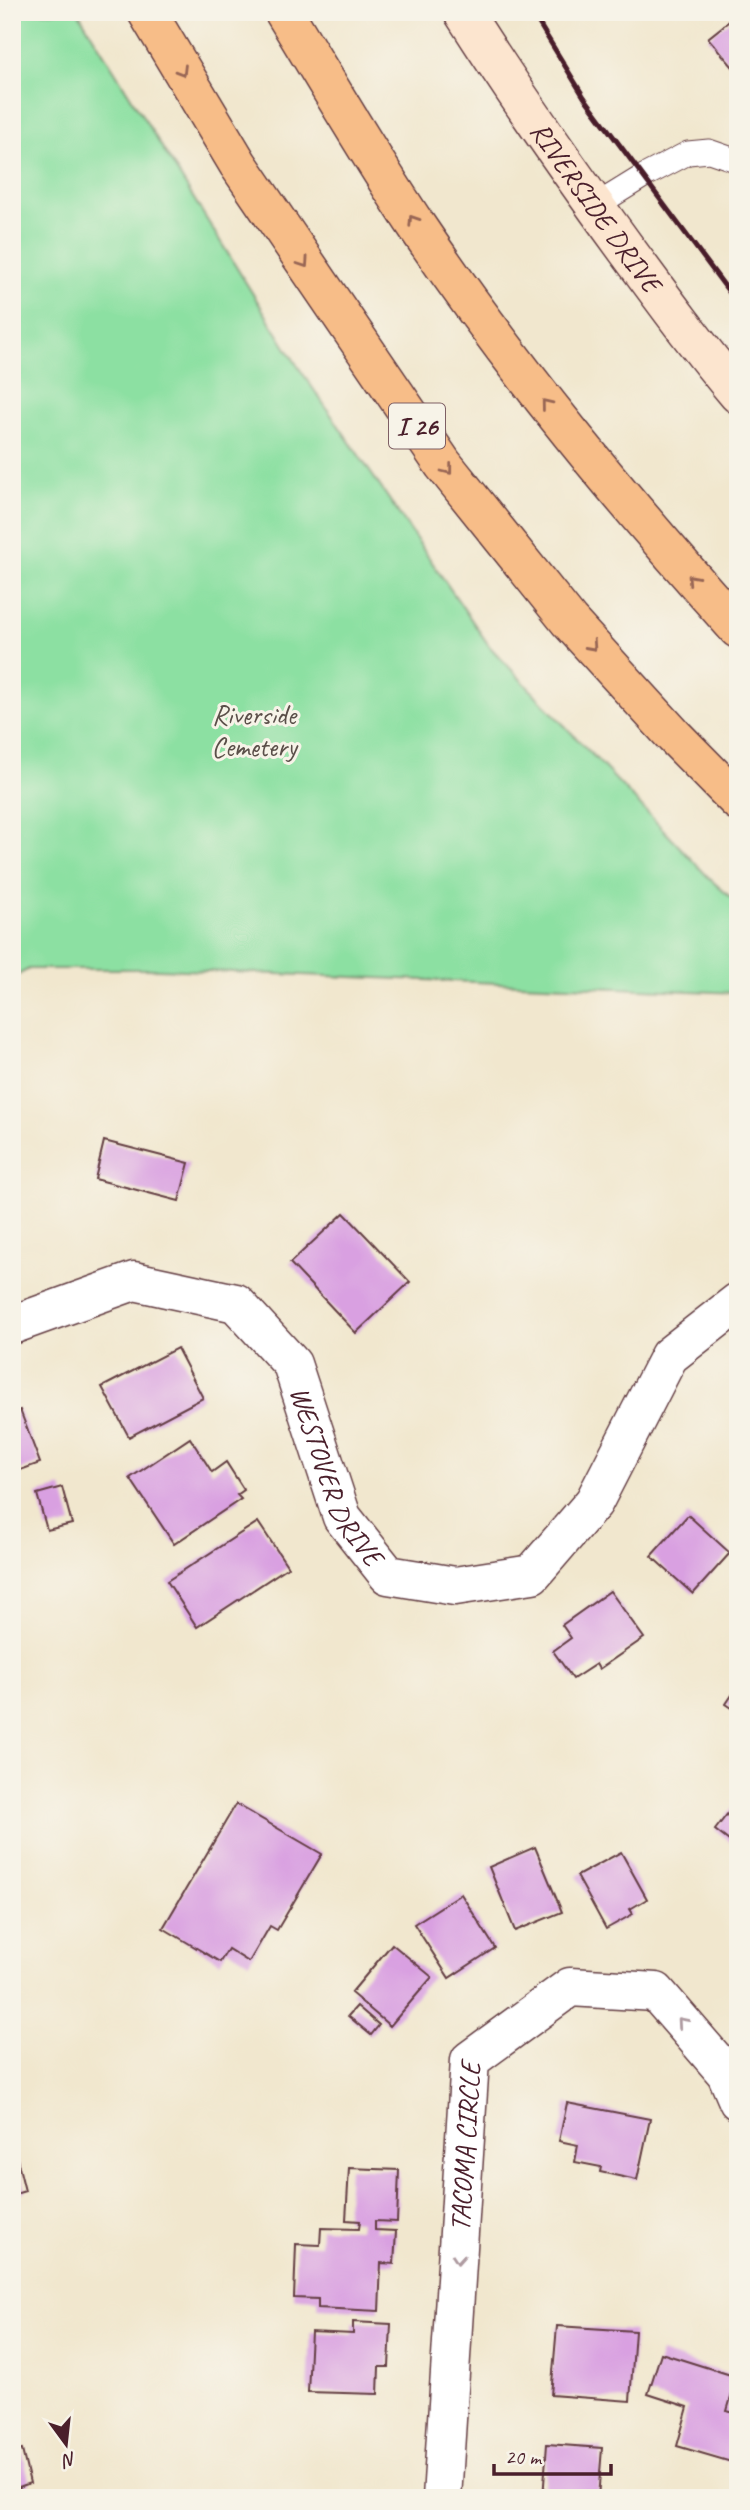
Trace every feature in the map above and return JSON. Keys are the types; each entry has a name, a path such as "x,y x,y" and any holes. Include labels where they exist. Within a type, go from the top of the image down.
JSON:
{"highway":[{"name":"I 26","path":"147,12 238,164 443,464 569,621 674,736 738,801"},
{"path":"284,12 418,228 538,394 664,547 738,629"}],"main road":[{"name":"RIVERSIDE DRIVE","path":"463,12 503,76 595,206 704,354 738,394"}],"street":[{"name":"WESTOVER DRIVE","path":"12,1325 134,1281 236,1303 292,1364 342,1517 364,1546 388,1575 455,1586 532,1574 594,1502 669,1356 738,1302"},
{"name":"TACOMA CIRCLE","path":"442,2498 470,2060 570,1987 656,1992 734,2077"}],"lane":[{"path":"595,206 688,153 709,152 738,161"}],"green space":[{"name":"Riverside Cemetery","path":"12,12 78,12 297,365 490,647 711,880 738,904 738,993 159,969 29,969 12,978"}],"building":[{"path":"738,14 738,73 708,38"},
{"path":"104,1141 189,1163 179,1201 95,1179"},
{"path":"344,1213 410,1282 356,1333 290,1263"},
{"path":"177,1348 203,1398 129,1437 102,1387"},
{"path":"20,1410 40,1463 12,1473 12,1412"},
{"path":"190,1438 212,1472 226,1462 244,1490 237,1495 241,1499 174,1544 130,1478"},
{"path":"62,1487 72,1524 47,1530 37,1494"},
{"path":"688,1515 730,1553 693,1594 651,1556"},
{"path":"258,1522 288,1567 197,1627 167,1581"},
{"path":"610,1591 644,1638 599,1669 596,1664 573,1679 553,1651 571,1638 562,1625"},
{"path":"738,1686 738,1712 726,1704"},
{"path":"738,1800 738,1848 715,1830"},
{"path":"236,1804 322,1854 277,1930 270,1926 249,1962 228,1949 220,1962 163,1928"},
{"path":"535,1847 562,1912 515,1931 489,1867"},
{"path":"621,1852 647,1899 630,1909 633,1914 606,1929 577,1876"},
{"path":"461,1894 495,1948 449,1978 414,1924"},
{"path":"392,1944 432,1977 390,2026 351,1993"},
{"path":"357,2006 379,2025 371,2035 348,2016"},
{"path":"567,2103 650,2119 637,2180 600,2172 601,2167 575,2162 578,2145 559,2141"},
{"path":"12,2144 25,2191 12,2195"},
{"path":"349,2168 399,2170 397,2222 375,2221 375,2230 396,2231 394,2264 381,2263 379,2311 318,2308 318,2299 294,2298 296,2244 320,2245 321,2228 359,2229 360,2221 346,2220"},
{"path":"353,2322 391,2324 389,2367 379,2367 378,2394 308,2392 311,2332 353,2334"},
{"path":"557,2326 635,2331 630,2401 551,2395"},
{"path":"661,2353 737,2377 727,2411 738,2414 738,2464 677,2446 688,2407 648,2394"},
{"path":"547,2444 602,2448 598,2498 543,2498"},
{"path":"22,2450 30,2483 19,2487 22,2498 12,2498 12,2452"}],"railway":[{"path":"532,12 584,97 738,304"}]}
